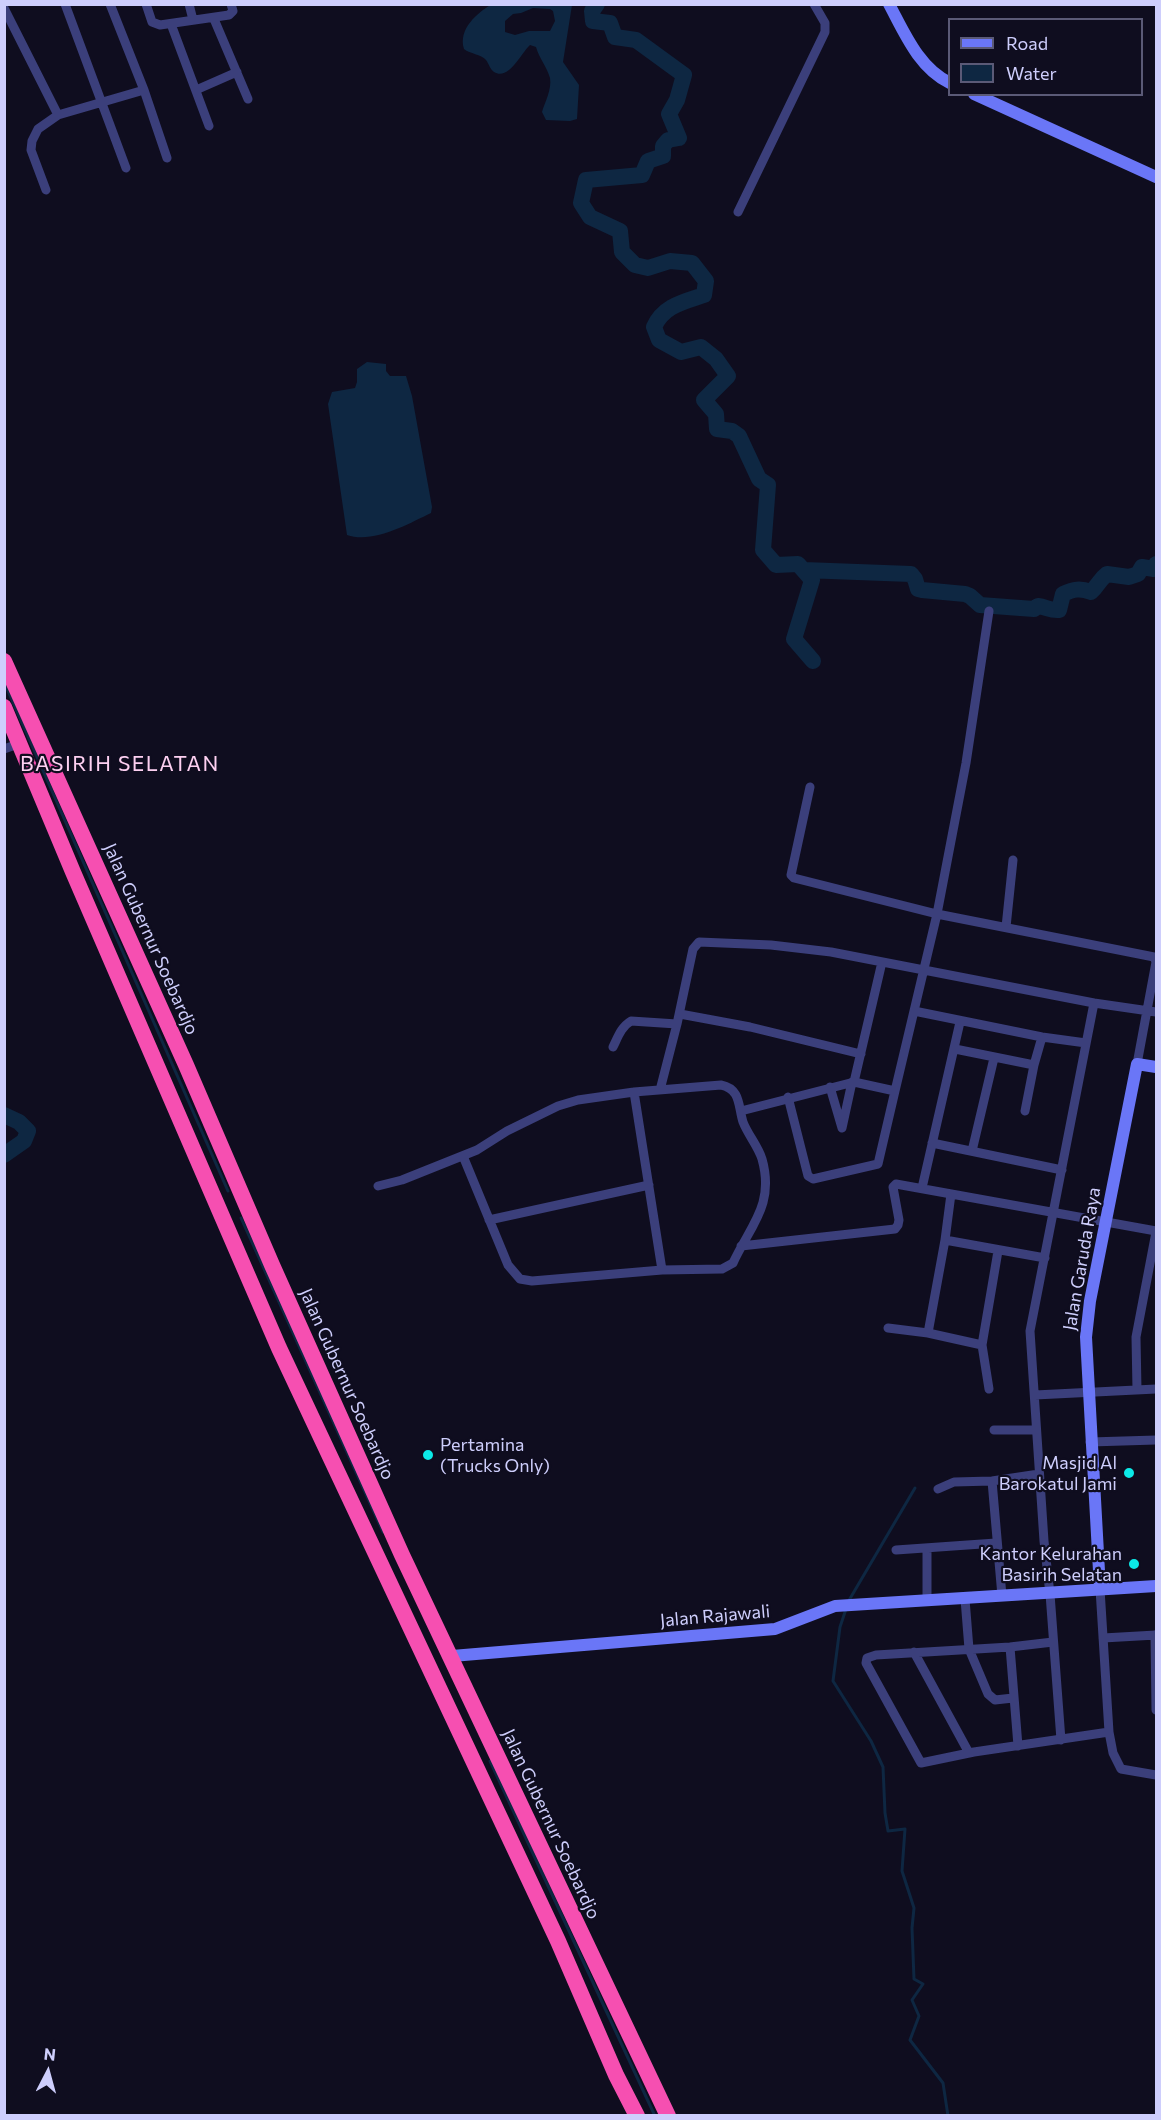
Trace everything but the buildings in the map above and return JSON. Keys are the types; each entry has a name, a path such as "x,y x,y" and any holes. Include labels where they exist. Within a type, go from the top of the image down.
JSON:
{"highway":[{"name":"Jalan Gubernur Soebardjo","path":"4,661 186,1065 402,1555 452,1656 668,2115"},
{"path":"4,707 21,742 73,872 284,1359 558,1941 616,2075 637,2115"},
{"path":"219,1209 243,1197"}],"street":[{"path":"65,4 126,168"},
{"path":"110,4 144,90 166,158"},
{"path":"146,4 152,22 160,25 214,19 232,14 231,4"},
{"path":"189,4 193,20"},
{"path":"738,212 825,32 825,23 814,4"},
{"path":"889,4 921,60 932,72 948,82"},
{"path":"4,8 58,115"},
{"path":"214,19 248,99"},
{"path":"171,24 209,126"},
{"path":"196,90 237,72"},
{"path":"46,190 30,146 38,129 58,115 144,90"},
{"path":"978,96 1156,177"},
{"path":"788,1097 808,1176 813,1179 878,1164 937,914 966,763 989,611"},
{"path":"4,749 21,742"},
{"path":"810,787 796,846 791,875 794,878 937,914 1154,957 1156,962 1137,1064 1156,1067"},
{"path":"1006,927 1013,860"},
{"path":"660,1090 679,1019 693,949 699,942 791,947 923,969 1094,1003 1156,1012"},
{"path":"830,1087 842,1128 882,962"},
{"path":"1061,1740 1044,1541 1030,1331 1094,1003"},
{"path":"914,1011 960,1022 1086,1043"},
{"path":"613,1047 625,1024 631,1021 679,1019 750,1027 861,1054"},
{"path":"922,1188 960,1022"},
{"path":"1025,1111 1042,1037"},
{"path":"955,1049 1034,1065"},
{"path":"972,1151 994,1058"},
{"name":"Jalan Garuda Raya","path":"1100,1589 1090,1442 1086,1337 1137,1064"},
{"path":"741,1111 853,1082 895,1091"},
{"path":"378,1186 402,1180 464,1156 558,1106 578,1100 634,1092 721,1085 727,1086 736,1094 743,1121 762,1158 766,1180 762,1209 753,1228 746,1235 733,1263 722,1269 662,1270 532,1281 520,1279 508,1265 464,1156"},
{"path":"634,1092 662,1270"},
{"path":"932,1143 1062,1170"},
{"path":"741,1246 895,1229 899,1221 893,1185 896,1184 1156,1232 1136,1337 1137,1389"},
{"path":"489,1220 649,1185"},
{"path":"928,1333 951,1194"},
{"path":"945,1240 1044,1258"},
{"path":"989,1389 982,1345 998,1251"},
{"path":"888,1328 928,1333 982,1345"},
{"path":"1035,1395 1156,1389"},
{"path":"994,1430 1036,1430"},
{"path":"1090,1442 1156,1440"},
{"path":"938,1489 954,1482 992,1481 1039,1474"},
{"path":"992,1481 1002,1596"},
{"path":"896,1550 996,1543"},
{"path":"927,1548 927,1601"},
{"name":"Jalan Rajawali","path":"452,1656 775,1629 835,1606 1156,1586"},
{"path":"1100,1589 1109,1732 1113,1753 1121,1768 1156,1775"},
{"path":"965,1599 969,1649 990,1697 998,1700 1013,1698"},
{"path":"1103,1638 1156,1635 1156,1710"},
{"path":"1053,1642 1010,1647 876,1655 867,1658 866,1663 921,1763 969,1753 1109,1732"},
{"path":"1010,1647 1018,1746"},
{"path":"914,1652 969,1753"}],"water":[{"path":"492,4 572,5 563,62 579,85 577,119 546,120 542,112 549,91 550,78 536,47 530,45 510,70 499,74 493,71 484,58 464,49 466,28","holes":["533,8 553,11 555,21 550,31 529,31 515,35 505,32 505,21 513,14"]},
{"path":"367,362 386,364 386,371 390,376 406,376 412,396 432,507 431,513 390,532 357,537 347,535 328,404 332,392 355,388 357,369"}],"waterway":[{"path":"597,4 592,11 593,21 610,23 615,37 636,40 684,75 677,100 669,114 679,138 668,140 663,146 663,156 648,161 642,175 586,180 581,203 590,217 620,231 622,252 635,265 648,268 670,261 692,263 706,281 704,295 668,309 654,327 659,340 681,352 701,347 716,359 728,376 704,400 716,414 717,429 732,431 739,436 759,479 768,485 763,550 776,565 798,564 812,580 794,639 813,661"},
{"path":"804,570 911,574 918,589 965,594 980,605 1034,609 1038,606 1059,610 1063,594 1077,590 1091,592 1107,574 1129,577 1138,574 1142,567 1154,569 1156,564"},
{"path":"4,682 228,1191"},
{"path":"4,1115 19,1122 28,1131 24,1141 4,1155"},
{"path":"241,1218 383,1532"},
{"path":"848,1602 915,1488"},
{"path":"846,1609 840,1627 833,1681 871,1741 883,1767 888,1831 905,1829 902,1871 914,1908 912,1928 914,1979 923,1984 912,2000 919,2016 910,2040 943,2083 948,2116"},
{"path":"490,1761 655,2116"}],"place":[{"name":"Pertamina (Trucks Only)","path":"428,1455"},
{"name":"Masjid Al Barokatul Jami","path":"1129,1473"},
{"name":"Kantor Kelurahan Basirih Selatan","path":"1134,1564"}],"district":[{"name":"BASIRIH SELATAN","path":"120,764"}]}
